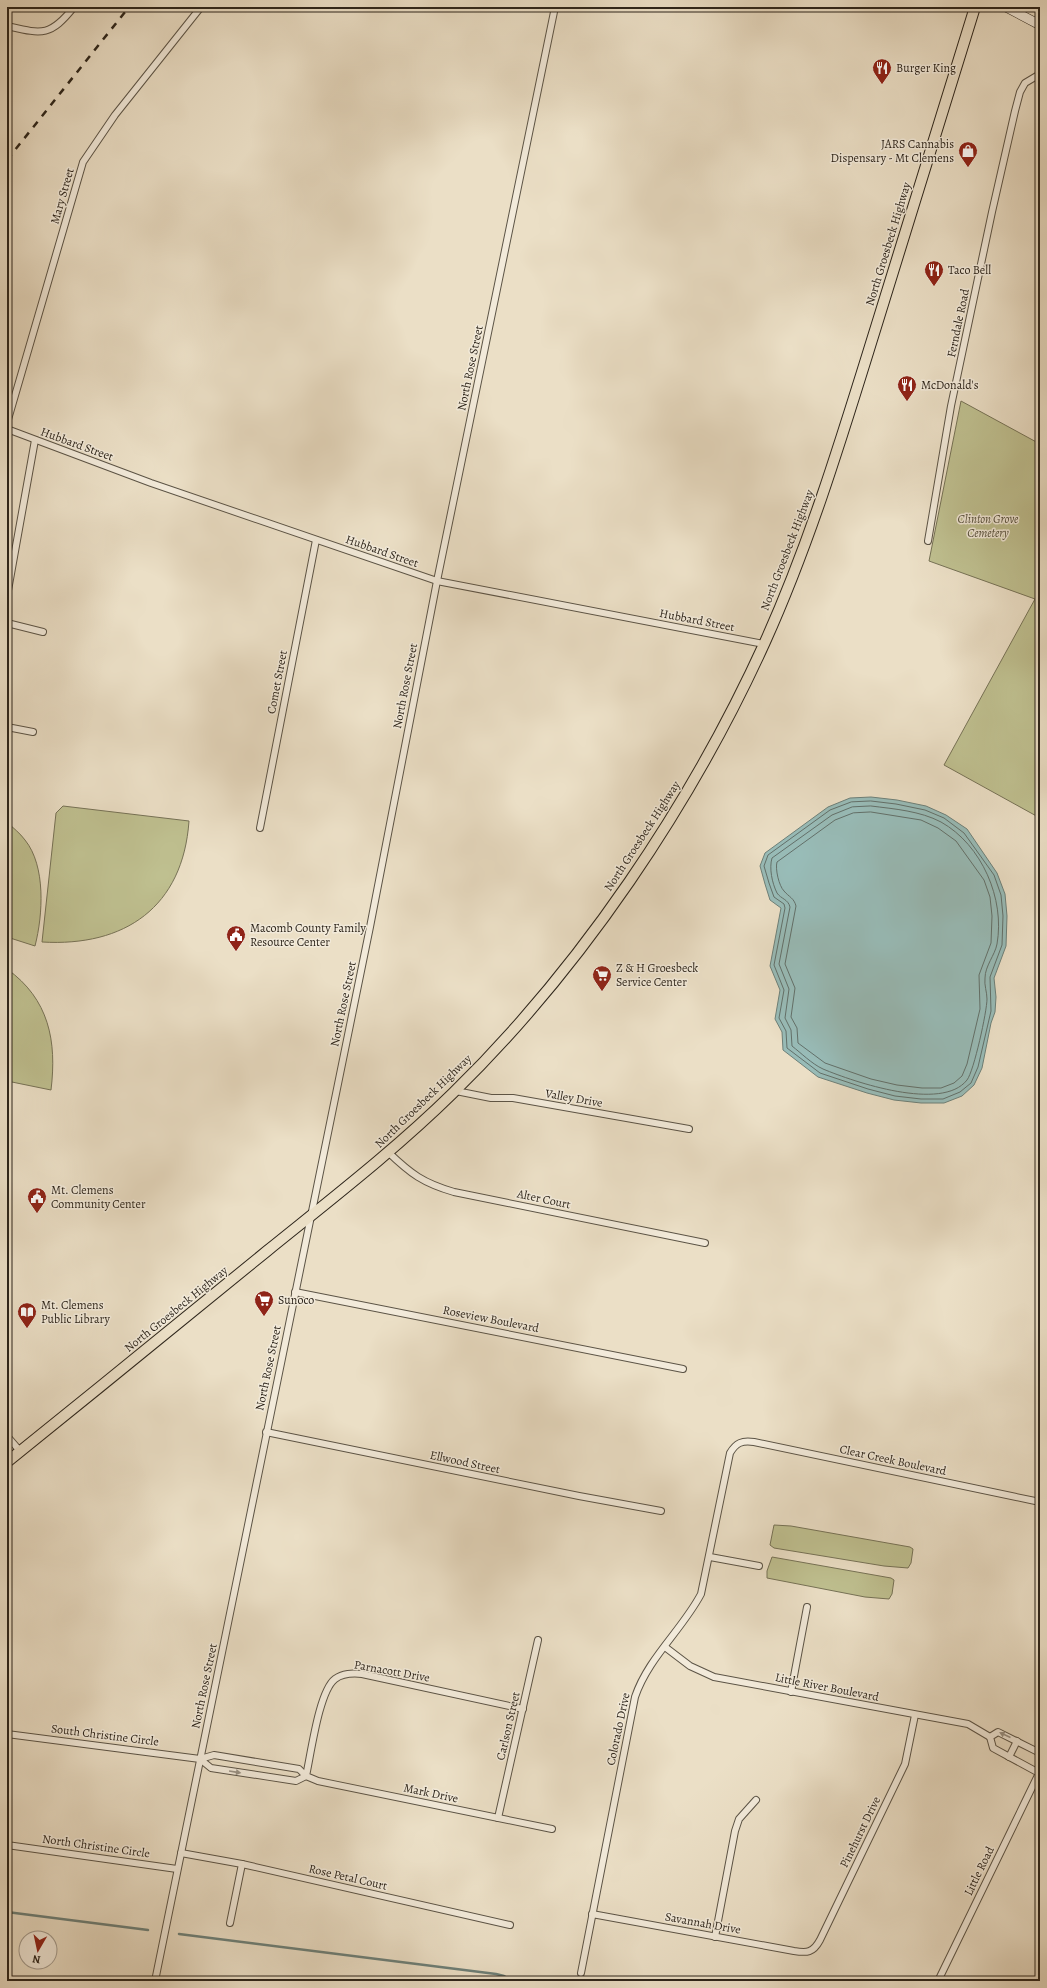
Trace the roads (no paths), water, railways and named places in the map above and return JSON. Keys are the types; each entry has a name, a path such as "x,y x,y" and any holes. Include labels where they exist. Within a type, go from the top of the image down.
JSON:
{"main road":[{"name":"North Groesbeck Highway","path":"7,1462 311,1216 388,1152 456,1091 534,1005 571,960 630,880 692,783 727,720 764,644 794,572 821,498 975,7"},
{"path":"1006,7 1040,25"}],"street":[{"path":"7,26 38,32 47,31 61,23 74,7"},
{"name":"Mary Street","path":"7,424 83,162 111,121 201,7"},
{"name":"North Rose Street","path":"155,1981 370,927 437,581 555,7"},
{"name":"Ferndale Road","path":"928,541 951,406 1015,111 1020,92 1025,83 1040,74"},
{"name":"Hubbard Street","path":"7,429 316,540 437,581 764,644"},
{"path":"7,596 35,440"},
{"name":"Comet Street","path":"260,828 316,540"},
{"path":"7,623 43,632"},
{"path":"7,727 33,732"},
{"name":"Valley Drive","path":"456,1091 491,1098 513,1098 689,1129"},
{"name":"Alter Court","path":"388,1152 409,1172 420,1179 454,1192 705,1244"},
{"name":"Roseview Boulevard","path":"295,1292 683,1369"},
{"name":"Ellwood Street","path":"266,1432 579,1496 661,1511"},
{"path":"7,1436 20,1452"},
{"name":"Clear Creek Boulevard","path":"741,1442 754,1442 1040,1502"},
{"name":"Colorado Drive","path":"581,1973 635,1697 642,1681 701,1594 730,1453 736,1445 741,1442"},
{"path":"710,1556 759,1566"},
{"path":"791,1692 807,1607"},
{"name":"Carlson Street","path":"498,1818 538,1640"},
{"name":"Little River Boulevard","path":"665,1646 690,1666 714,1677 968,1724 990,1737 993,1748 1040,1772"},
{"name":"Parnacott Drive","path":"306,1776 324,1694 334,1680 341,1675 362,1674 523,1709"},
{"name":"Pinehurst Drive","path":"811,1952 817,1946 898,1779 909,1749 915,1715"},
{"path":"990,1737 998,1732 1040,1753"},
{"name":"South Christine Circle","path":"7,1734 200,1759"},
{"path":"1009,1757 1017,1741"},
{"name":"Mark Drive","path":"200,1759 214,1756 299,1769 306,1776 318,1780 552,1829"},
{"name":"Mark Drive","path":"200,1759 211,1768 296,1781 306,1776"},
{"name":"Little Road","path":"938,1981 1040,1772"},
{"path":"715,1937 735,1831 739,1818 756,1800"},
{"name":"North Christine Circle","path":"10,1846 178,1868"},
{"name":"Rose Petal Court","path":"181,1852 242,1864 510,1925"},
{"path":"230,1923 242,1864"},
{"name":"Savannah Drive","path":"592,1914 807,1953 811,1952"}],"water":[{"path":"871,797 897,800 926,806 946,815 967,829 997,873 1005,894 1007,916 1006,946 994,978 996,997 995,1012 991,1023 982,1068 974,1085 962,1096 944,1103 921,1103 894,1100 818,1077 783,1050 782,1032 775,1019 780,990 770,966 781,908 770,900 765,884 760,866 765,853 828,807 850,798"}],"waterway":[{"path":"7,1912 148,1930"},
{"path":"179,1934 496,1974 504,1976 512,1981"}],"railway":[{"path":"7,160 129,7"}],"place":[{"name":"Burger King","path":"882,85"},
{"name":"JARS Cannabis Dispensary - Mt Clemens","path":"968,168"},
{"name":"Taco Bell","path":"934,287"},
{"name":"McDonald's","path":"907,402"},
{"name":"Macomb County Family Resource Center","path":"236,952"},
{"name":"Z & H Groesbeck Service Center","path":"602,992"},
{"name":"Mt. Clemens Community Center","path":"37,1214"},
{"name":"Sunoco","path":"264,1317"},
{"name":"Mt. Clemens Public Library","path":"27,1329"}],"park label":[{"name":"Clinton Grove Cemetery","path":"988,526"}]}
